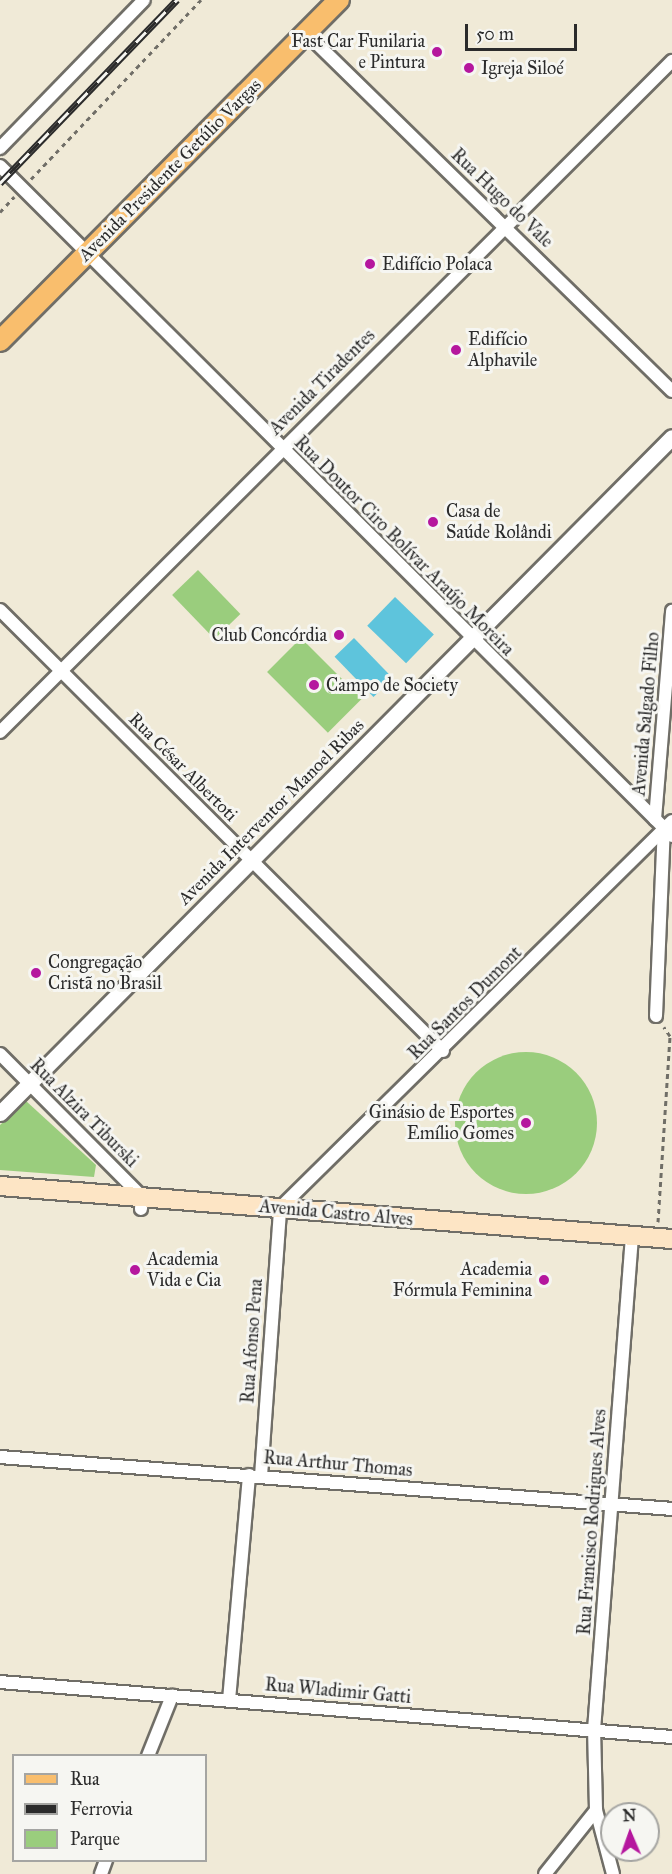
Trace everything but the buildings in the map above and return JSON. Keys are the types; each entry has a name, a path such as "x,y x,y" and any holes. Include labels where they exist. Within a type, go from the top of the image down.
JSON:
{"main road":[{"name":"Avenida Presidente Getúlio Vargas","path":"0,341 339,0"},
{"name":"Avenida Castro Alves","path":"0,1186 142,1203 631,1242 672,1250"},
{"name":"Avenida Castro Alves","path":"0,1198 142,1203"},
{"name":"Avenida Castro Alves","path":"631,1242 664,1238"}],"street":[{"path":"0,148 144,0"},
{"name":"Rua Hugo do Vale","path":"306,33 672,391"},
{"name":"Avenida Tiradentes","path":"0,732 281,448 672,61"},
{"name":"Rua Doutor Ciro Bolívar Araújo Moreira","path":"0,166 472,639 655,819 670,829"},
{"name":"Avenida Interventor Manoel Ribas","path":"0,1113 672,437"},
{"name":"Rua César Albertoti","path":"0,610 442,1051"},
{"name":"Avenida Salgado Filho","path":"655,819 672,611"},
{"path":"656,1016 670,829"},
{"name":"Rua Santos Dumont","path":"280,1214 442,1051 670,829"},
{"name":"Rua Alzira Tiburski","path":"0,1054 142,1203"},
{"name":"Rua Afonso Pena","path":"229,1700 255,1476 280,1214"},
{"name":"Rua Francisco Rodrigues Alves","path":"613,1874 596,1810 594,1730 631,1242"},
{"name":"Rua Arthur Thomas","path":"0,1457 672,1509"},
{"name":"Rua Wladimir Gatti","path":"0,1682 672,1737"},
{"path":"148,1754 172,1696"},
{"path":"545,1874 596,1810"}],"path":[{"path":"0,212 201,0"},
{"path":"656,1016 670,1036 664,1238"}],"green space":[{"path":"198,570 240,614 214,639 172,595"},
{"name":"Campo de Society","path":"301,638 362,699 328,733 267,672"},
{"name":"Ginásio de Esportes Emílio Gomes","path":"526,1052 553,1057 577,1072 592,1096 597,1123 592,1150 577,1174 553,1189 526,1194 499,1189 475,1174 460,1150 455,1123 460,1096 475,1072 499,1057"},
{"path":"26,1101 96,1165 94,1177 0,1170 0,1125"}],"water":[{"path":"395,597 434,635 406,663 367,626"},
{"path":"354,638 393,678 373,697 335,657"}],"railway":[{"path":"0,183 177,0"}],"place":[{"name":"Fast Car Funilaria e Pintura","path":"437,52"},
{"name":"Igreja Siloé","path":"469,68"},
{"name":"Edifício Polaca","path":"370,264"},
{"name":"Edifício Alphavile","path":"456,350"},
{"name":"Casa de Saúde Rolândi","path":"433,522"},
{"name":"Club Concórdia","path":"339,635"},
{"name":"Campo de Society","path":"314,685"},
{"name":"Congregação Cristã no Brasil","path":"36,973"},
{"name":"Ginásio de Esportes Emílio Gomes","path":"526,1123"},
{"name":"Academia Vida e Cia","path":"135,1270"},
{"name":"Academia Fórmula Feminina","path":"544,1280"}]}
